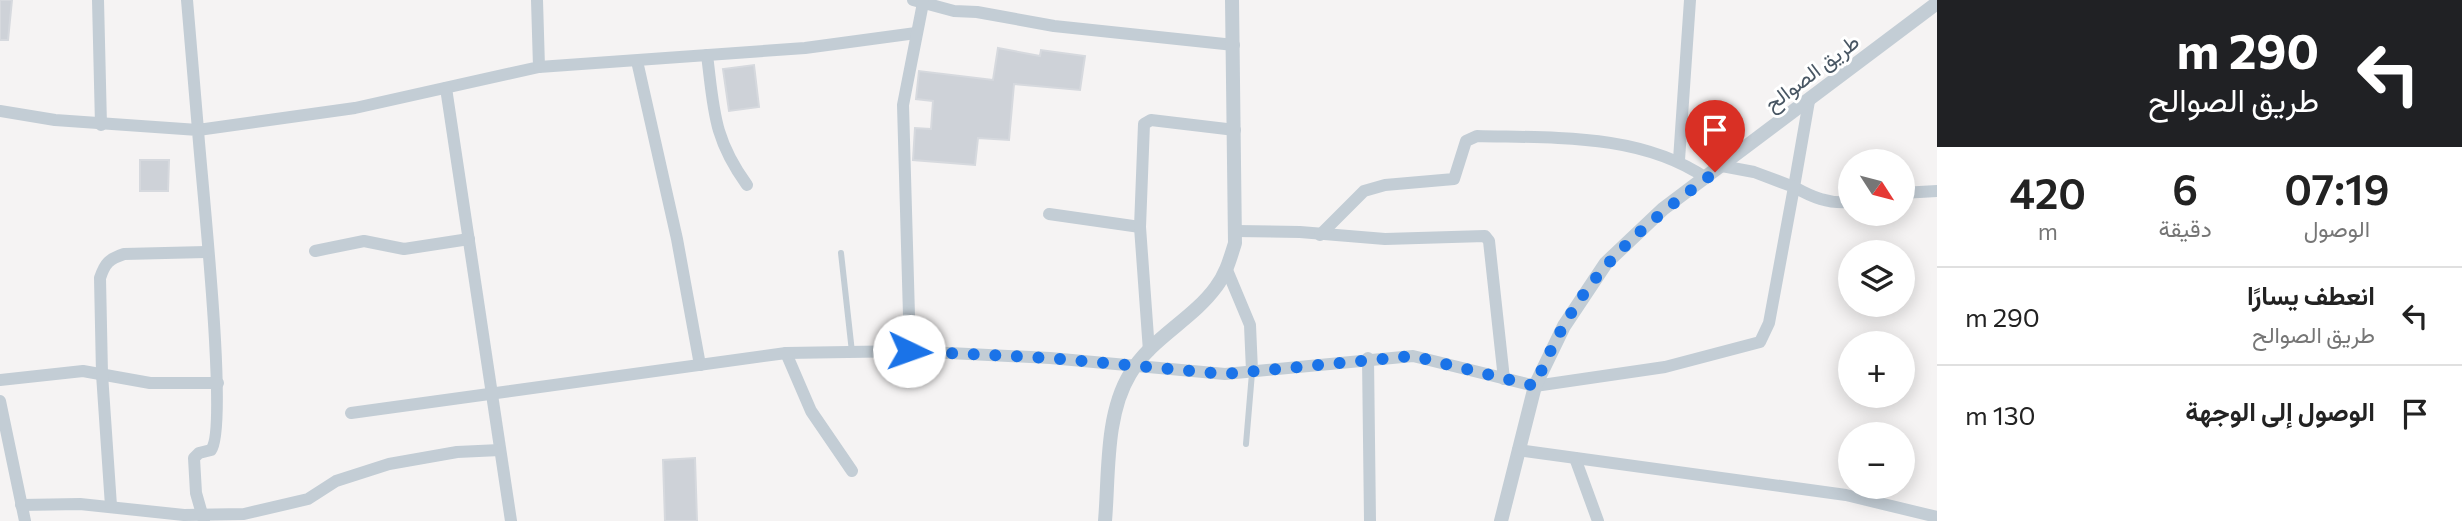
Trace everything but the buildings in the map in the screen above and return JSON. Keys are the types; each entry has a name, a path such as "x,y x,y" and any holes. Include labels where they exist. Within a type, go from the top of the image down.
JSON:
{"street":[{"path":"98,0 102,125"},
{"path":"187,0 218,383 217,440 211,450 198,453 194,458 193,473 203,518"},
{"path":"537,0 539,67"},
{"path":"1105,521 1114,418 1124,386 1135,365 1199,307 1227,270 1236,231 1232,0"},
{"path":"1679,160 1690,0"},
{"path":"909,351 908,196 903,105 916,33 918,2 954,11 977,6 1054,26 1234,45"},
{"name":"طريق الصوالح","path":"1501,521 1535,386 1564,326 1606,263 1663,209 1937,3"},
{"path":"0,111 102,125 198,130 270,117 355,108 539,67 805,48 916,33"},
{"path":"707,55 717,129 727,158 747,185"},
{"path":"637,61 677,239 700,365"},
{"path":"446,88 510,521"},
{"path":"351,413 700,365 745,356 786,353 909,351 1050,358 1225,374 1368,358 1413,356 1535,386 1665,367 1760,342 1769,323 1809,101"},
{"path":"1149,351 1140,227 1144,124 1150,120 1235,130"},
{"path":"1320,235 1364,191 1385,185 1454,179 1466,141 1477,136 1596,141 1642,148 1679,160 1706,178"},
{"path":"1722,166 1754,172 1818,199 1838,204"},
{"path":"1915,192 1937,191"},
{"path":"1049,214 1140,227"},
{"path":"1236,231 1385,239 1487,237 1504,379"},
{"path":"315,251 364,241 404,249 469,239"},
{"path":"111,506 102,374 100,278 105,264 111,258 124,254 206,252"},
{"path":"1227,270 1250,325 1252,371"},
{"path":"786,353 811,411 852,471"},
{"path":"1368,358 1370,521"},
{"path":"0,380 83,371 150,383 218,383"},
{"path":"0,401 21,505 21,521"},
{"path":"21,505 111,506 203,518 244,514 308,499 336,481 388,464 457,452 500,450"},
{"path":"1518,450 1846,495 1937,517"},
{"path":"1575,458 1598,521"}],"lane":[{"path":"841,253 852,352"},
{"path":"1246,444 1252,371"}],"route":[{"path":"909,351 1168,366 1225,374 1413,356 1434,359 1455,368 1535,386 1564,326 1606,263 1628,239 1663,209 1715,172"}]}
